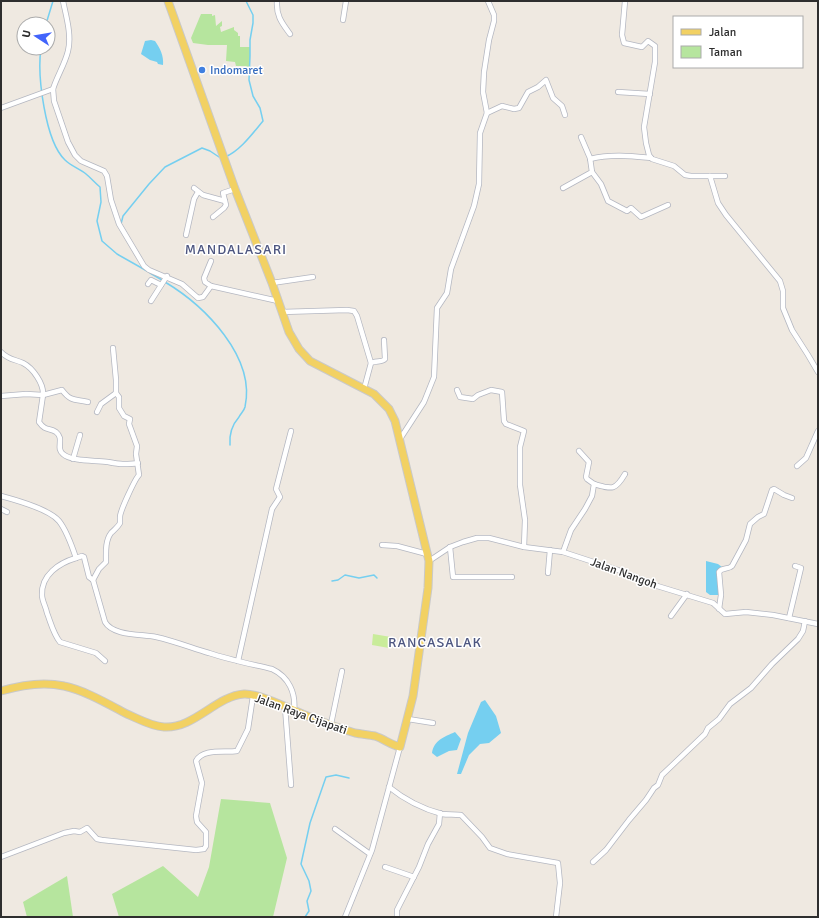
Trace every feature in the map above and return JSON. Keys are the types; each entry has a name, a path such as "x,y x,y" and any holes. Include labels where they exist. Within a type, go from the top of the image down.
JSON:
{"main road":[{"path":"168,1 222,150 234,189 272,283 289,332 305,357 313,363 374,394 390,409 395,421 428,557 428,588 413,696 400,748"},
{"name":"Jalan Raya Cijapati","path":"1,691 33,684 64,686 83,693 147,724 164,727 176,726 188,722 237,696 244,694 285,707 316,720 331,721 350,731 376,736 400,748"}],"street":[{"path":"64,1 68,24 69,46 66,58 53,88 54,101 68,142 75,155 81,161 104,171 107,176 111,200 119,224 141,263 149,270 182,284 199,298 203,297 211,286"},
{"path":"277,1 277,11 280,20 290,34"},
{"path":"342,20 346,1"},
{"path":"400,439 424,402 434,377 437,308 447,293 451,269 474,206 479,184 480,133 487,113 484,100 483,82 489,40 494,21 494,15 488,1"},
{"path":"625,1 622,28 624,43 642,47 648,41 655,46 655,62 644,127 646,143 651,158"},
{"path":"487,113 502,106 514,109 519,108 528,92 538,87 546,80 553,98 562,106 565,115"},
{"path":"1,108 53,88"},
{"path":"618,92 650,94"},
{"path":"581,137 590,159 592,172 601,184 608,201 627,211 631,208 641,218 668,205"},
{"path":"590,159 602,156 625,155 651,158 674,166 686,175 725,176"},
{"path":"563,188 592,172"},
{"path":"710,176 718,204 780,281 783,291 783,308 792,330 818,372"},
{"path":"194,188 198,192 212,198 225,201"},
{"path":"213,217 226,205 223,193 234,189"},
{"path":"186,235 194,199 198,192"},
{"path":"211,261 204,278 205,282 211,286 278,301"},
{"path":"272,283 313,277"},
{"path":"152,301 166,278"},
{"path":"148,284 152,280 162,285"},
{"path":"282,312 332,310 354,311 357,316 371,363 364,389"},
{"path":"371,363 384,361 384,340"},
{"path":"93,580 99,569 106,562 108,541 111,534 120,523 121,513 130,489 139,475 136,454 137,446 129,424 130,419 124,416 119,408 119,397 116,393 113,348"},
{"path":"1,352 7,358 29,367 41,384 44,391 39,422 44,428 56,432 61,439 59,446 62,453 72,458 122,464 138,463"},
{"path":"1,396 26,394 43,395 62,390 68,397 74,400 88,402"},
{"path":"457,390 460,397 471,399 491,390 502,392 504,421 506,424 524,431 520,448 520,477 525,520 524,547"},
{"path":"97,412 101,404 116,393"},
{"path":"238,661 272,509 280,497 276,489 291,431"},
{"path":"797,466 806,458 818,431"},
{"path":"72,458 80,435"},
{"path":"579,451 589,462 586,477 594,484 614,487 618,485 625,474"},
{"path":"563,552 571,530 592,496 594,484"},
{"path":"719,609 721,595 719,572 732,566 746,540 750,524 764,514 772,490 774,489 792,498"},
{"path":"1,496 26,503 57,519 70,542 76,558"},
{"path":"1,509 6,512"},
{"name":"Jalan Nangoh","path":"428,557 463,542 481,538 495,540 524,547 563,552 627,573 654,585 713,603 725,614 746,612 818,624"},
{"path":"382,545 397,546 428,557"},
{"path":"450,548 452,577 512,577"},
{"path":"548,573 550,550"},
{"path":"105,661 96,654 60,642 53,631 42,596 45,582 53,569 66,561 83,556 89,577 93,580 105,622 112,630 140,636 157,637 279,672 289,684 293,692 295,702 294,711"},
{"path":"789,618 801,568 795,566"},
{"path":"672,616 687,594"},
{"path":"593,862 606,850 654,788 658,786 662,774 705,734 708,728 718,720 730,704 752,688 772,664 798,639 803,631 805,621"},
{"path":"331,721 342,671"},
{"path":"1,857 64,834 74,831 80,832 87,828 97,839 102,840 196,850 204,849 206,846 206,832 197,822 196,816 202,783 196,762 198,758 208,753 219,751 235,752 238,750 248,729 253,696"},
{"path":"285,707 291,785"},
{"path":"408,719 433,723"},
{"path":"345,917 370,854 400,748"},
{"path":"389,787 400,796 425,808 440,813 461,815 482,837 490,848 507,854 558,863 560,883 556,917"},
{"path":"397,917 397,910 439,824 440,813"},
{"path":"335,828 370,854"},
{"path":"385,867 414,877"}],"green space":[{"path":"201,14 212,14 212,16 215,15 216,26 222,21 222,26 220,27 221,32 234,27 234,30 238,33 238,36 240,36 240,47 250,47 250,67 236,66 235,62 226,61 227,45 193,43 191,38"},
{"path":"373,634 391,637 389,648 372,645"},
{"path":"221,799 270,803 287,858 273,917 119,917 112,894 163,866 198,897 209,867"},
{"path":"67,876 73,917 27,917 23,902"}],"water":[{"path":"145,41 155,41 160,49 163,58 163,65 150,60 141,54"},
{"path":"706,561 718,564 722,567 718,595 710,595 706,592"},
{"path":"485,700 496,716 501,733 489,743 480,744 469,755 461,774 457,774 468,733 481,702"},
{"path":"455,732 461,739 457,750 449,751 437,757 432,753 437,742 443,737"}],"waterway":[{"path":"48,16 53,1"},
{"path":"225,157 236,151 263,121 260,108 253,96 249,80 250,40 253,15 246,1"},
{"path":"40,56 40,74 44,107 52,138 58,151 65,160 86,174 100,187 101,202 97,221 102,241 117,254 147,271"},
{"path":"121,224 123,216 165,167 202,148 210,151 222,159"},
{"path":"150,273 162,280"},
{"path":"165,282 180,292 211,319 235,352 243,370 246,388 245,407 233,426 230,437 230,445"},
{"path":"332,581 338,580 345,575 359,578 374,575 377,578"},
{"path":"305,917 309,911 307,901 311,891 309,881 301,864 310,823 326,777 336,775 349,778"}],"place":[{"name":"Indomaret","path":"202,70"}],"district":[{"name":"MANDALASARI","path":"236,249"},
{"name":"RANCASALAK","path":"435,642"}]}
